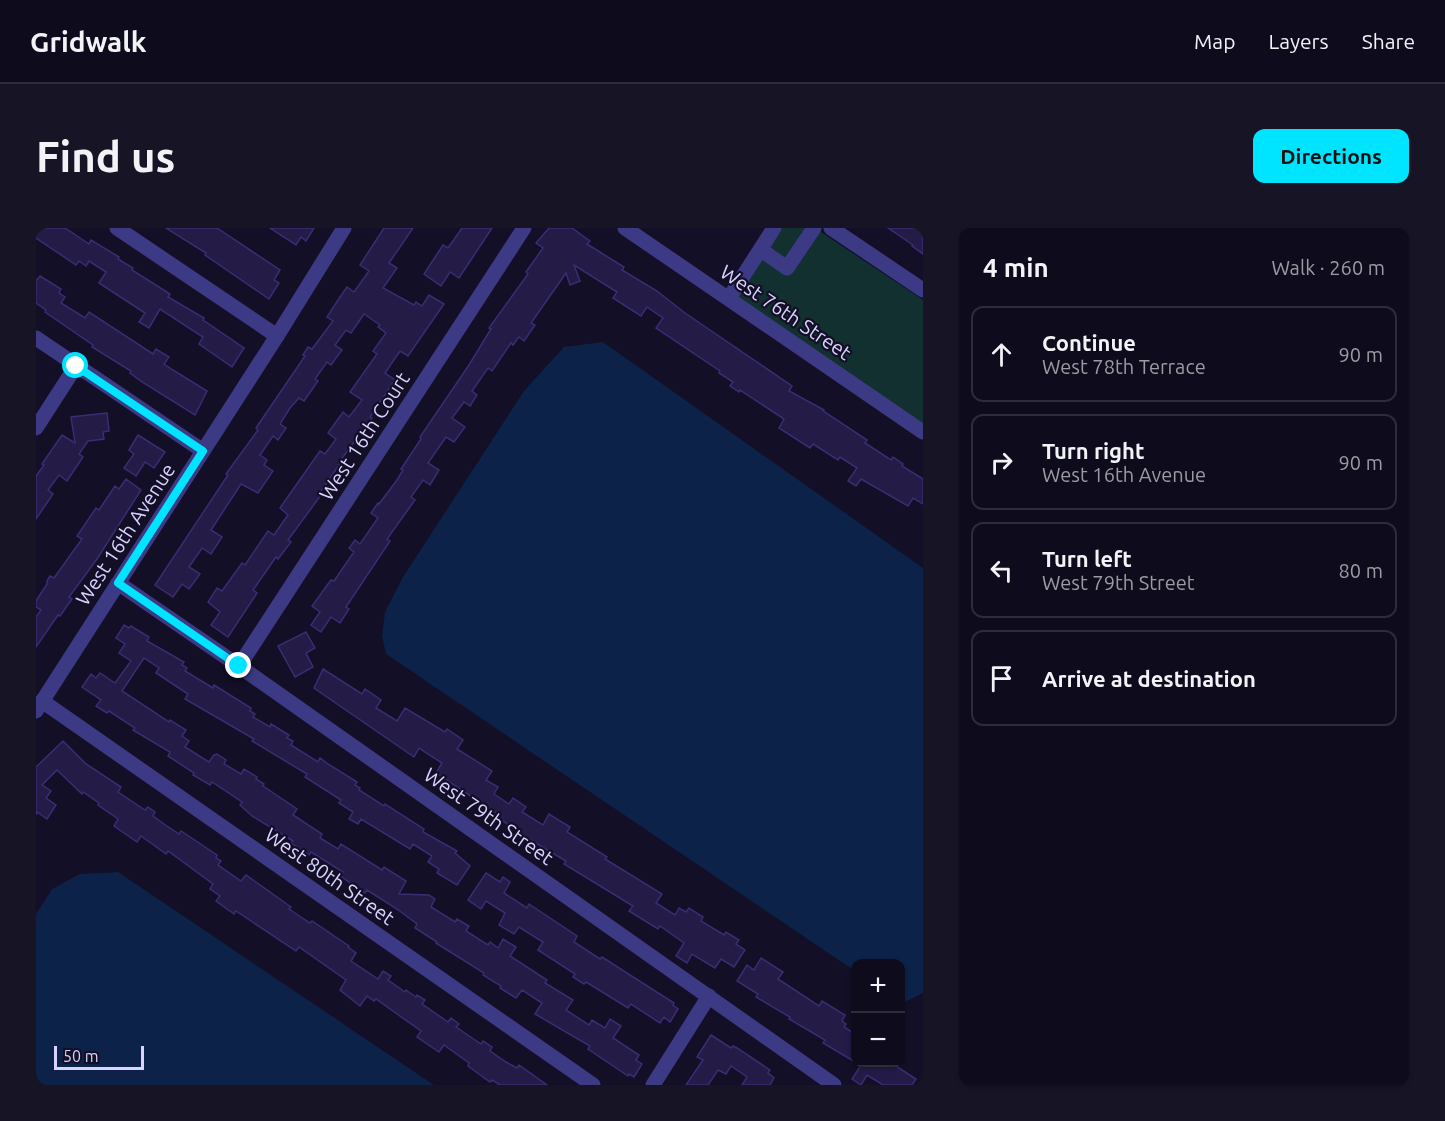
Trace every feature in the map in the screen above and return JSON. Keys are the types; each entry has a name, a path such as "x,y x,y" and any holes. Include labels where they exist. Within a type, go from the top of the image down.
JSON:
{"street":[{"path":"117,228 277,336"},
{"name":"West 16th Avenue","path":"39,706 344,228"},
{"name":"West 16th Court","path":"239,666 524,228"},
{"name":"West 76th Street","path":"625,228 923,432"},
{"path":"729,298 774,228"},
{"path":"761,250 787,268 814,228"},
{"path":"831,228 923,290"},
{"path":"36,338 203,451"},
{"path":"36,428 76,366"},
{"name":"West 79th Street","path":"118,583 834,1085"},
{"name":"West 80th Street","path":"39,706 593,1085"},
{"path":"653,1085 709,996"}],"green space":[{"path":"776,228 815,228 923,300 923,426 731,295"}],"water":[{"path":"603,342 923,568 923,993 905,1002 905,959 851,959 851,968 386,654 382,636 385,612 403,577 524,391 564,347"},
{"path":"118,872 434,1085 36,1085 36,914 52,889 80,874"}],"building":[{"path":"36,228 65,228 89,244 91,240 119,257 118,259 133,268 132,270 170,294 168,297 204,318 203,320 244,348 232,367 199,344 203,337 160,309 149,328 139,322 145,313 99,283 106,272 89,261 86,266 79,261 76,265 36,238"},
{"path":"166,228 217,228 280,270 274,280 279,283 269,299 205,255 206,253"},
{"path":"270,228 314,228 306,241 301,237 296,245"},
{"path":"384,228 413,228 389,263 397,268 383,288 414,305 416,302 422,306 429,295 444,304 408,356 400,351 385,373 395,380 370,417 372,418 340,461 319,494 321,495 288,540 291,542 278,559 276,557 253,590 257,593 228,637 211,625 220,612 208,602 217,588 222,591 242,563 245,565 268,531 274,535 288,515 280,508 320,451 325,454 336,439 328,433 343,412 349,417 362,400 350,392 377,354 373,351 386,333 378,327 380,325 364,314 351,333 346,330 335,345 342,350 331,365 327,362 315,379 318,381 304,401 299,398 290,408 280,424 286,428 278,440 273,436 260,455 267,460 264,465 273,471 258,493 241,484 211,530 222,537 211,554 202,548 189,567 200,574 189,589 182,584 173,597 155,585 228,475 226,474 258,430 256,428 305,356 303,355 308,347 312,349 333,321 327,317 340,297 347,287 354,292 369,271 360,265"},
{"path":"462,228 492,228 459,278 450,272 441,286 424,274 443,245 448,248"},
{"path":"549,228 572,228 590,241 587,244 624,267 622,270 657,291 685,313 792,386 789,391 824,410 867,440 865,443 891,460 893,457 903,464 902,466 923,479 923,504 913,498 908,506 861,479 856,486 848,481 857,468 840,457 838,460 813,444 810,448 779,428 784,419 740,390 739,392 730,386 733,382 719,373 720,371 656,328 663,318 647,307 641,316 613,298 617,292 574,265 580,281 570,285 566,273 531,323 535,325 524,341 519,337 513,345 511,343 492,371 488,368 472,391 477,395 470,406 464,402 452,418 465,427 454,442 446,437 428,463 439,470 430,485 423,480 411,497 415,500 387,539 390,541 346,607 349,609 340,623 331,617 321,632 311,625 320,612 312,606 331,580 334,581 354,552 349,548 355,540 360,544 378,518 371,513 397,480 403,470 401,469 421,439 420,437 469,365 491,329 489,328 528,274 526,272 543,248 536,243"},
{"path":"888,228 923,228 923,254 913,245"},
{"path":"40,276 61,289 59,293 65,297 61,303 85,318 89,312 153,354 156,349 169,357 164,364 207,391 195,415 142,382 130,373 131,371 92,347 93,345 45,312 46,310 36,303 36,281"},
{"path":"107,413 109,431 103,432 104,439 88,441 79,454 83,457 67,481 59,475 48,490 53,494 36,519 36,476 62,435 75,443 71,417"},
{"path":"138,435 165,452 154,468 145,462 136,476 124,468 134,454 129,450"},
{"path":"126,479 141,490 97,559 69,597 72,599 36,647 36,617 41,610 36,607 36,601 50,576 54,578 82,539 77,536 96,508 99,510 115,486 119,489"},
{"path":"124,625 129,628 131,626 149,637 147,641 184,662 182,665 187,668 185,671 213,688 214,685 251,708 250,711 255,714 253,717 289,735 287,738 293,741 291,745 318,762 320,758 357,782 355,785 360,788 359,790 384,806 385,804 424,829 423,832 457,851 455,853 470,866 457,885 437,873 439,869 428,862 432,856 413,844 410,849 361,819 358,824 349,819 353,812 339,803 341,800 305,777 307,774 252,741 254,739 185,699 188,694 156,673 159,668 144,658 122,691 169,722 170,720 186,730 182,736 189,741 185,747 209,762 217,754 226,760 224,764 241,774 244,769 257,777 256,779 264,784 263,786 297,809 293,815 322,834 320,838 338,849 341,844 382,870 384,867 406,881 399,894 429,895 435,899 431,907 455,922 457,919 469,926 466,931 488,945 490,942 498,948 503,939 516,947 510,956 547,980 545,983 573,1000 566,1010 589,1025 592,1020 605,1028 610,1019 621,1026 613,1038 639,1055 636,1060 642,1064 634,1077 629,1074 628,1076 588,1049 590,1046 535,1014 542,1003 522,990 516,998 500,988 501,986 483,975 484,973 415,928 417,924 397,909 367,890 365,893 355,887 341,876 343,872 311,852 309,855 291,843 293,841 252,816 240,805 242,802 212,782 210,785 193,775 194,773 168,756 170,752 133,730 135,728 109,711 107,713 96,706 101,700 82,687 91,674 96,678 100,673 115,683 131,661 119,653 125,644 116,638"},
{"path":"306,632 315,648 306,653 313,667 295,677 278,646"},
{"path":"323,669 362,694 365,689 381,700 376,708 397,721 405,708 445,732 447,729 463,740 457,749 492,771 486,780 498,787 494,794 509,804 513,798 526,807 522,812 543,825 549,814 570,827 567,832 607,857 605,859 662,894 656,903 675,915 679,908 686,912 689,908 703,917 701,921 724,935 726,932 739,940 736,944 745,950 734,967 721,959 715,968 692,954 687,963 676,956 684,943 660,926 658,929 629,911 633,906 564,864 566,861 524,836 496,816 498,814 436,773 442,763 419,748 414,757 314,688"},
{"path":"63,741 86,764 121,787 118,792 145,810 148,807 155,812 153,816 164,824 179,834 181,831 217,855 216,858 221,861 218,865 241,881 246,875 291,907 289,909 310,923 312,921 349,946 356,953 351,961 378,979 383,971 391,976 388,980 405,992 406,990 425,1000 422,1004 448,1022 451,1018 459,1024 456,1027 481,1044 483,1041 492,1047 490,1051 517,1068 519,1065 547,1085 500,1085 492,1080 490,1082 444,1045 439,1052 417,1037 421,1031 376,999 374,1001 367,996 360,1006 340,990 346,980 299,947 296,951 236,911 234,914 216,901 220,896 210,889 213,884 168,851 166,854 141,836 137,842 114,826 118,819 98,805 99,803 83,792 82,794 57,770 42,785 51,791 46,798 56,805 47,819 37,812 36,815 36,767"},
{"path":"486,873 500,882 503,877 510,882 504,893 527,908 529,904 577,936 574,942 674,1003 673,1005 678,1009 670,1022 664,1017 660,1023 631,1004 628,1008 586,982 584,984 573,977 575,974 538,950 543,942 519,927 514,934 499,925 505,913 486,901 481,909 468,900"},
{"path":"761,958 783,972 778,979 819,1006 822,1001 845,1015 842,1021 846,1024 844,1027 851,1031 851,1060 823,1043 825,1040 756,997 758,994 737,981 747,965 754,970"},
{"path":"711,1035 731,1048 733,1046 737,1048 770,1070 768,1073 774,1078 770,1085 742,1085 747,1077 731,1066 726,1074 718,1070 708,1085 686,1085 703,1060 697,1057"},
{"path":"860,1067 898,1067 916,1079 912,1085 883,1085 867,1075 861,1085 852,1079"}],"route":[{"path":"76,366 203,451 118,583 239,666"}]}
